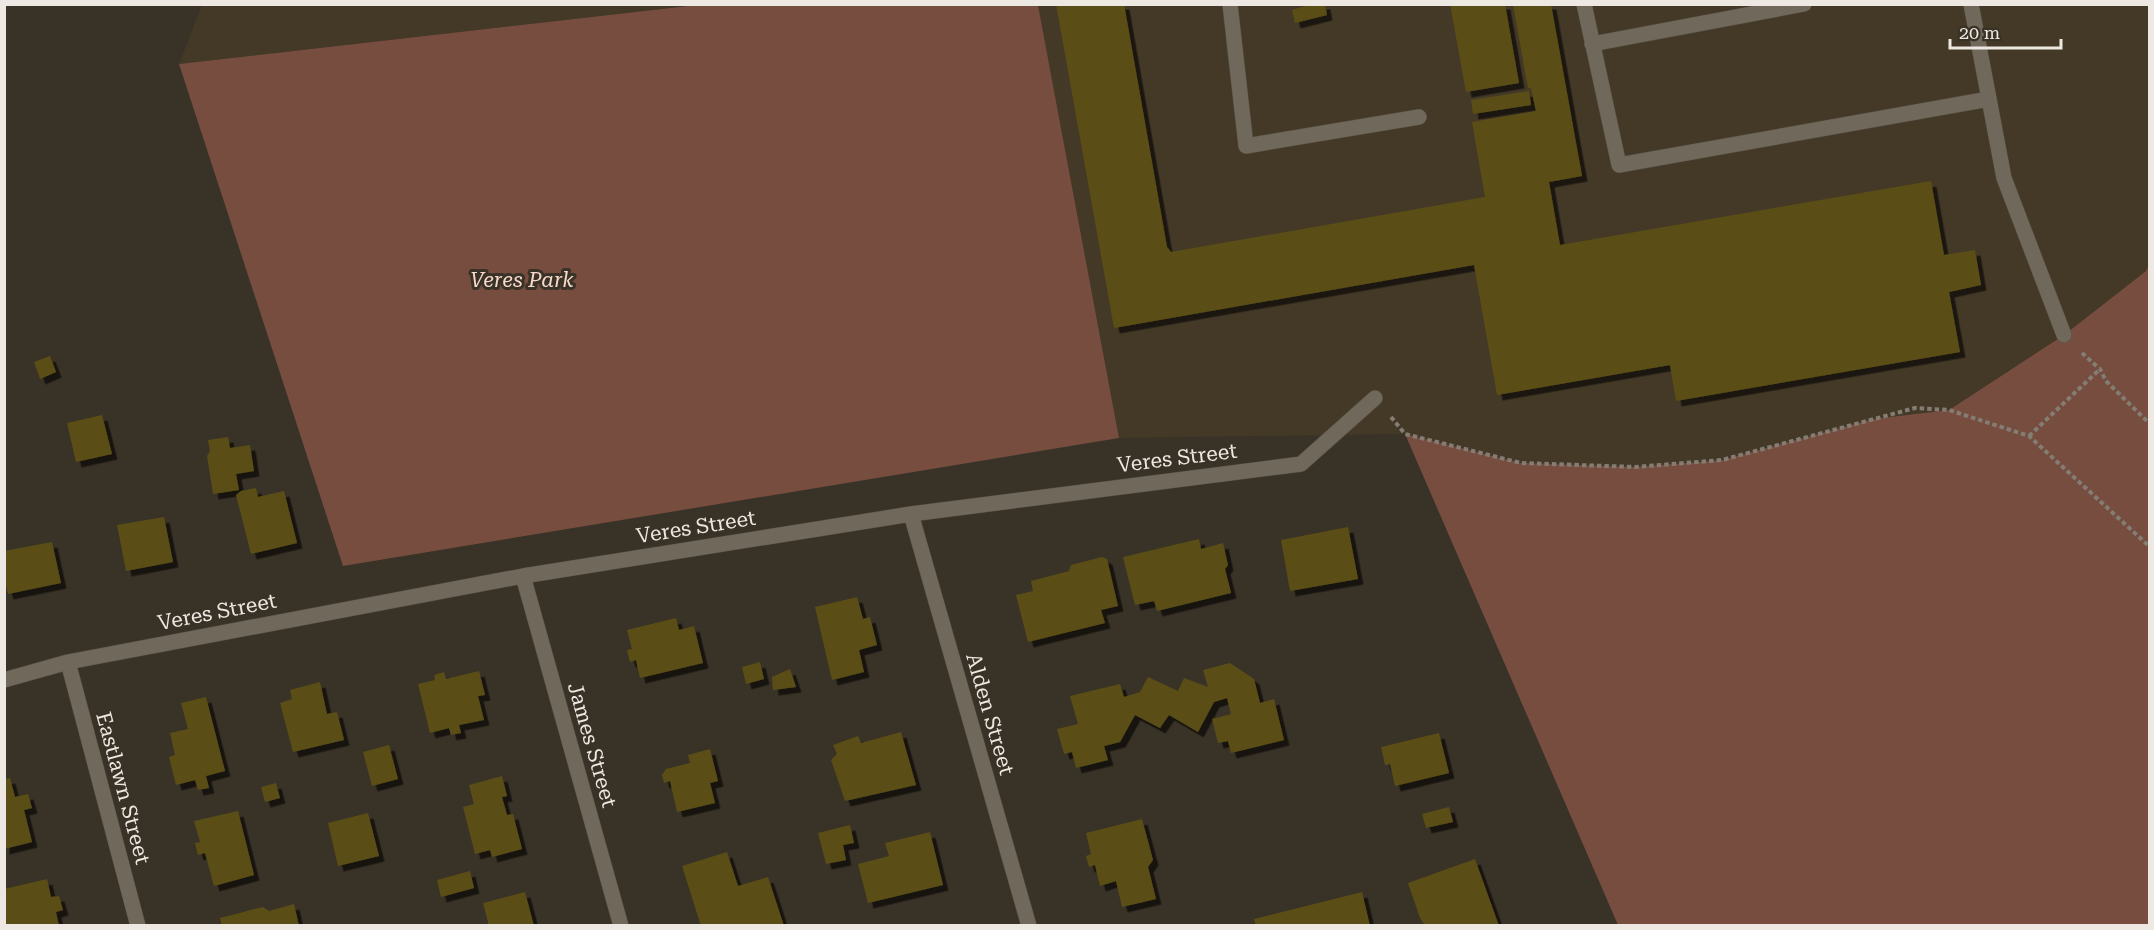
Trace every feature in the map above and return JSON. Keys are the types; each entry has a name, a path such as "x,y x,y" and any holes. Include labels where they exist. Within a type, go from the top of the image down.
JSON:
{"street":[{"path":"1230,4 1246,146 1419,117"},
{"path":"1584,4 1619,165 1989,99"},
{"path":"1592,44 1804,4"},
{"path":"1971,4 2004,178 2064,336"},
{"name":"Veres Street","path":"4,680 68,662 523,576 911,514 1301,464 1375,398"},
{"name":"Alden Street","path":"911,514 1029,926"},
{"name":"James Street","path":"523,576 621,926"},
{"name":"Eastlawn Street","path":"68,662 138,926"}],"path":[{"path":"2064,336 2100,369 2106,381 2150,424"},
{"path":"2029,436 2100,369"},
{"path":"1375,398 1405,434 1521,463 1635,467 1722,460 1915,408 1949,410 2029,436 2150,547"}],"shaded area":[{"path":"202,5 697,5 179,64"},
{"path":"1038,5 2149,5 2149,265 2146,271 2064,335 1949,410 1873,419 1722,460 1635,467 1521,463 1405,434 1119,438"}],"green space":[{"name":"Veres Park","path":"697,5 1038,5 1119,438 343,566 179,64"},
{"path":"2149,265 2149,925 1618,925 1405,434 1521,463 1635,467 1722,460 1873,419 1949,410 2064,335 2146,271"}],"building":[{"path":"1056,4 1124,4 1167,247 1171,252 1485,197 1472,122 1536,111 1531,88 1528,88 1513,4 1551,4 1582,176 1549,182 1560,245 1931,181 1944,255 1975,250 1981,285 1949,292 1960,352 1676,401 1670,365 1497,395 1474,265 1114,328"},
{"path":"1312,4 1325,4 1327,15 1295,23 1292,10"},
{"path":"1450,4 1505,4 1519,83 1466,92"},
{"path":"1529,91 1531,105 1473,114 1471,100"},
{"path":"50,356 56,372 40,379 34,362"},
{"path":"102,415 112,454 76,462 67,423"},
{"path":"228,437 230,448 250,445 254,471 236,474 239,490 213,494 207,456 210,451 208,440"},
{"path":"256,488 258,497 284,491 297,543 251,554 236,495 241,491"},
{"path":"164,517 173,562 126,571 117,525"},
{"path":"1348,527 1358,579 1290,591 1281,540"},
{"path":"1199,539 1201,549 1223,543 1228,565 1225,569 1231,593 1157,611 1154,601 1135,605 1123,557"},
{"path":"52,542 61,583 8,594 4,578 4,551"},
{"path":"1102,557 1107,559 1118,606 1101,610 1105,623 1028,642 1016,595 1033,591 1031,581 1069,571 1071,565"},
{"path":"857,597 863,619 870,617 877,645 859,650 864,672 832,680 815,607"},
{"path":"676,618 679,630 694,626 703,663 640,678 636,660 630,662 627,650 632,649 627,630"},
{"path":"760,662 764,679 746,684 742,667"},
{"path":"1230,663 1254,679 1260,703 1274,699 1284,740 1231,753 1228,741 1218,743 1212,719 1231,714 1227,698 1214,702 1198,732 1169,715 1160,728 1135,715 1120,742 1104,746 1108,760 1076,768 1072,752 1064,754 1057,729 1078,724 1070,696 1120,684 1124,697 1140,692 1148,677 1178,691 1184,678 1208,687 1203,670"},
{"path":"790,669 796,687 773,690 772,677"},
{"path":"479,671 485,695 478,696 484,720 459,725 461,733 451,735 449,728 430,733 418,684 435,680 434,675 444,672 446,679"},
{"path":"320,682 327,714 337,712 344,740 293,752 280,703 292,699 290,690"},
{"path":"206,697 225,771 206,776 209,788 198,790 195,780 176,785 169,757 175,755 170,733 188,729 181,703"},
{"path":"901,732 916,785 845,801 831,760 837,754 833,745 858,736 861,743"},
{"path":"1439,733 1449,773 1395,786 1390,764 1385,765 1381,747"},
{"path":"389,745 398,779 372,786 363,752"},
{"path":"710,749 718,781 710,783 715,803 677,812 670,781 664,783 662,775 666,769 690,763 688,755"},
{"path":"502,776 507,796 502,797 507,815 513,814 522,849 492,857 490,850 475,854 463,807 474,804 469,785"},
{"path":"10,778 15,797 28,794 32,808 24,810 32,842 4,849 4,779"},
{"path":"276,783 280,798 265,802 261,787"},
{"path":"1449,807 1453,822 1426,828 1422,814"},
{"path":"238,811 254,875 214,886 205,853 198,855 195,843 200,842 194,821"},
{"path":"368,813 379,856 338,866 328,823"},
{"path":"1142,819 1153,860 1148,867 1156,899 1122,907 1116,881 1100,886 1095,865 1089,867 1086,856 1091,854 1086,833"},
{"path":"850,825 854,843 843,845 846,860 826,864 818,833"},
{"path":"930,832 943,885 868,903 858,864 889,856 885,843"},
{"path":"727,852 738,886 768,877 784,926 701,926 682,866"},
{"path":"1475,859 1499,926 1425,926 1408,883"},
{"path":"470,871 474,888 441,897 437,880"},
{"path":"47,879 51,897 59,896 63,910 56,912 59,926 4,926 4,889"},
{"path":"525,892 534,926 489,926 483,903"},
{"path":"1362,892 1370,926 1256,926 1254,919"},
{"path":"294,904 299,926 222,926 220,918 263,907 269,911"}]}
